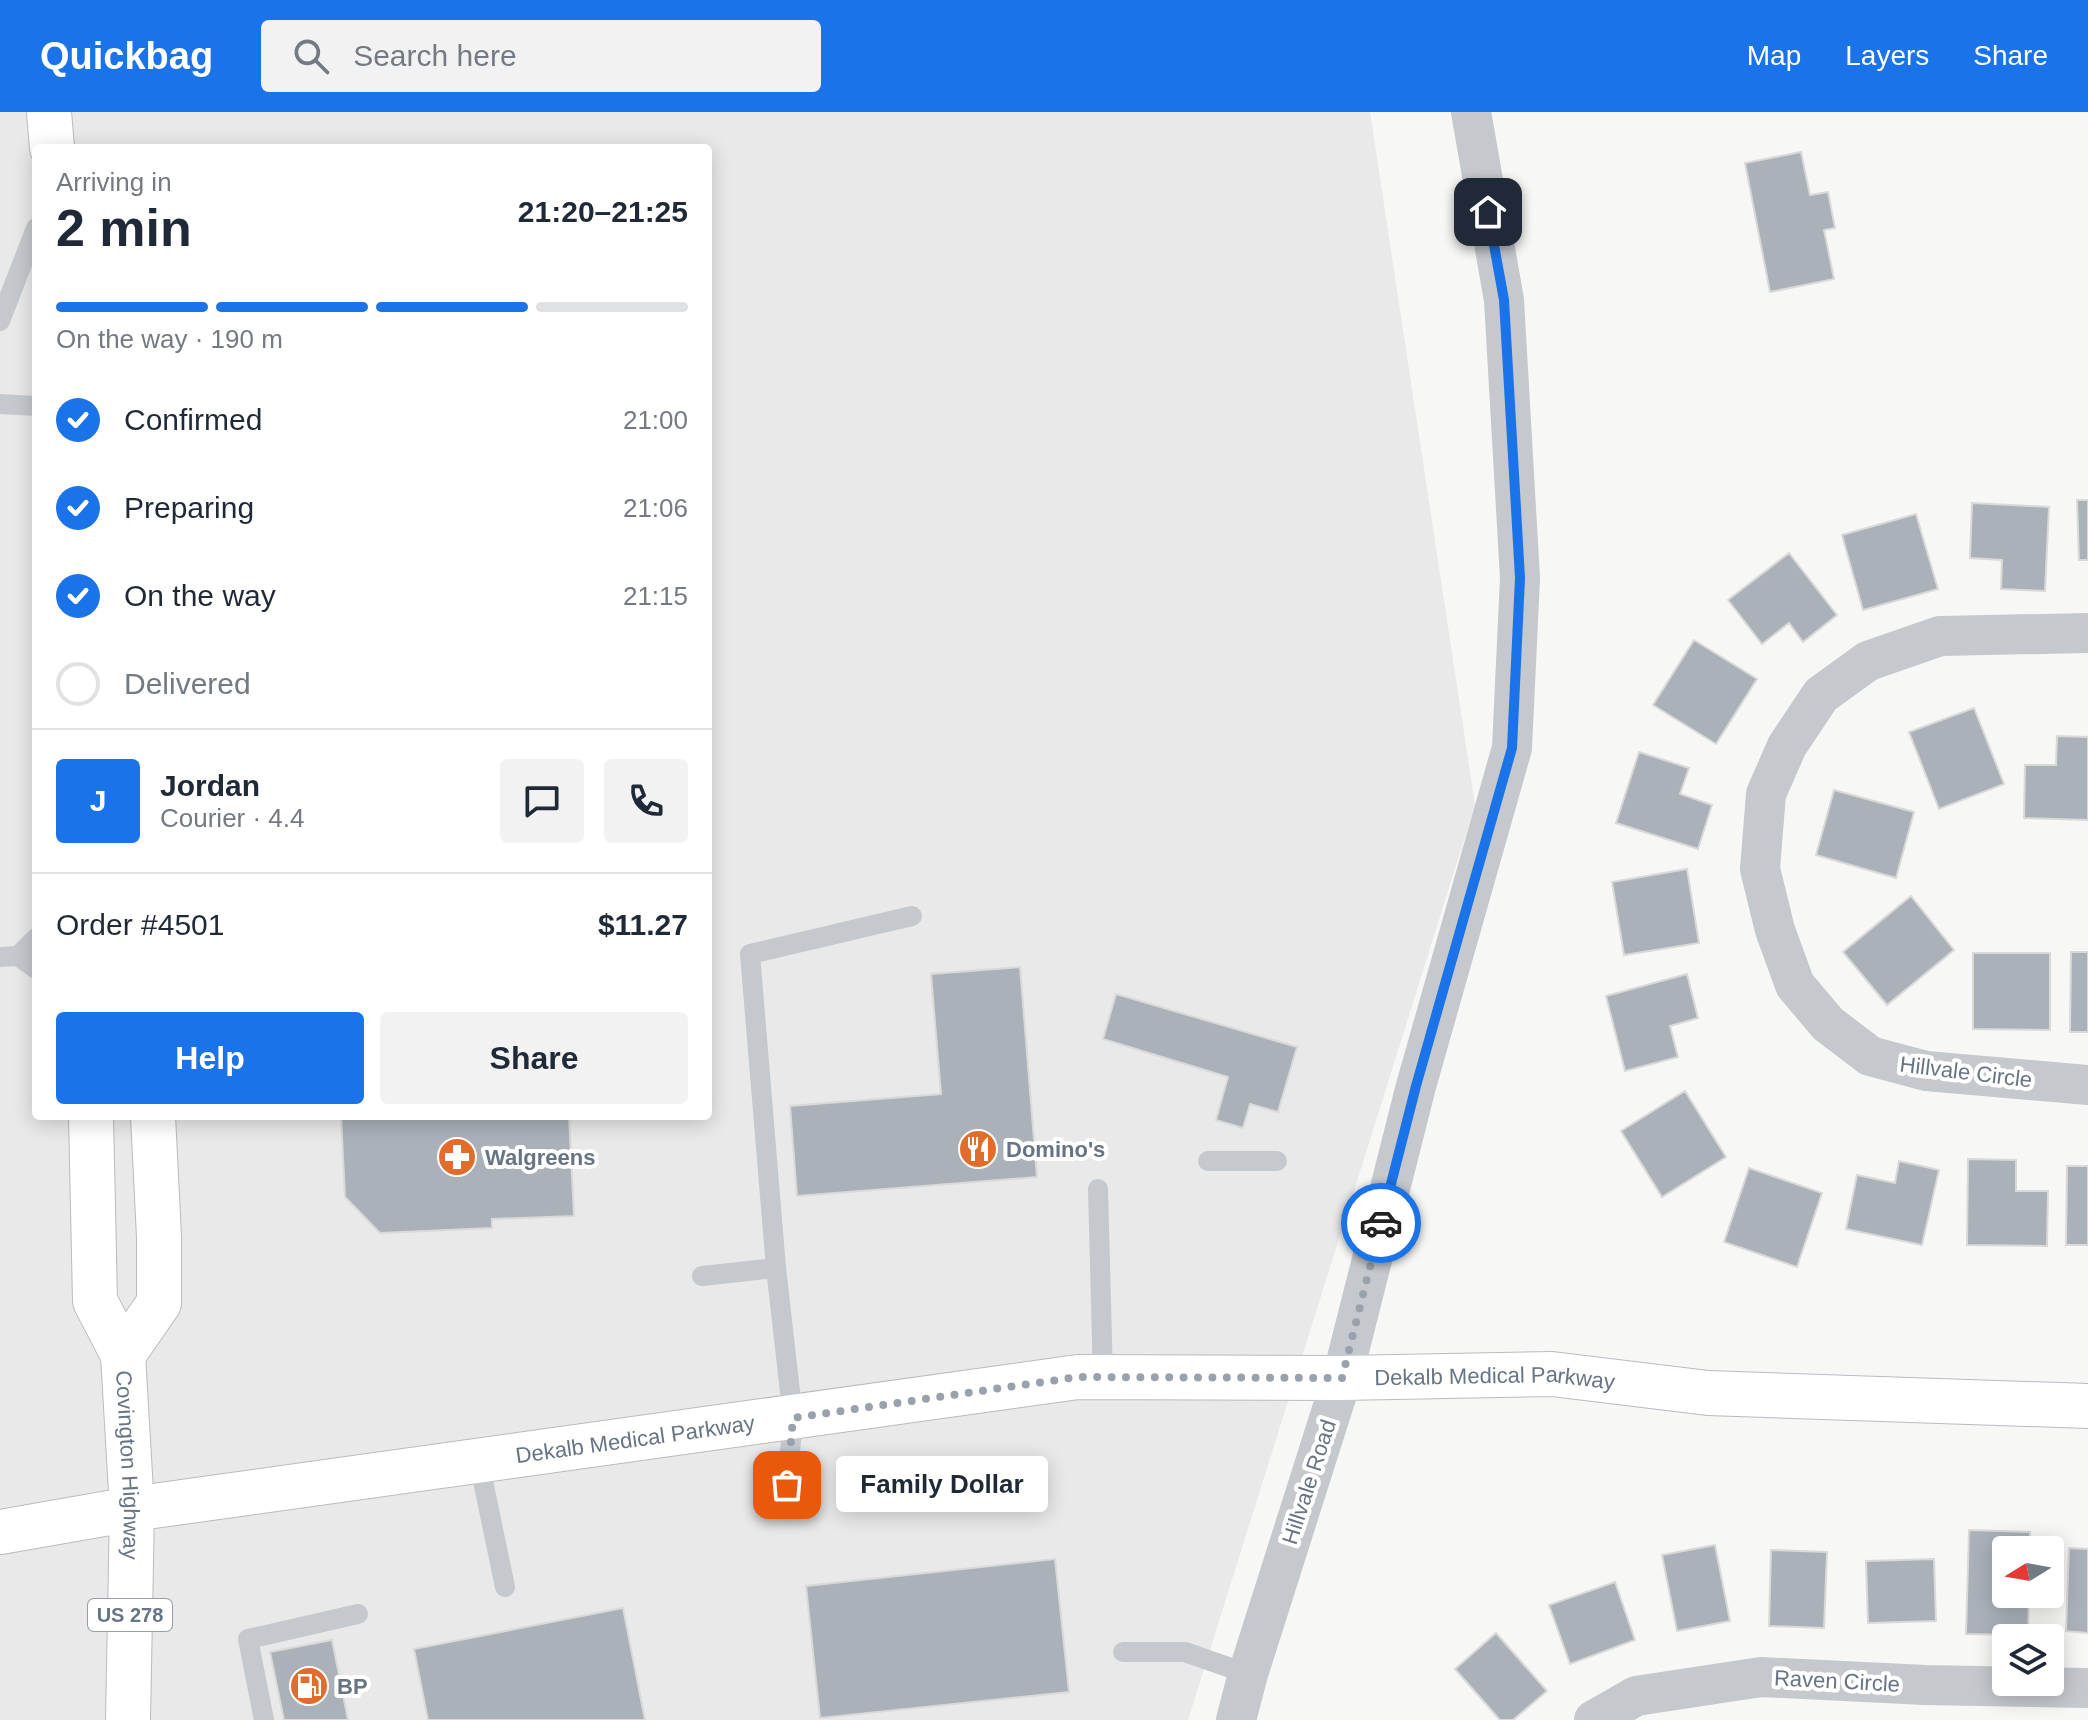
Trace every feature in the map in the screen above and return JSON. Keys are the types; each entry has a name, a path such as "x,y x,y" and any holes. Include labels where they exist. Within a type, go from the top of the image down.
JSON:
{"main road":[{"path":"49,112 52,144"},
{"name":"Covington Highway","path":"91,1120 95,1301 123,1355 132,1509 128,1720"},
{"name":"Covington Highway","path":"123,1355 159,1303 153,1120"},
{"name":"Dekalb Medical Parkway","path":"0,1532 132,1509 1078,1377 1342,1378 1552,1374 1708,1393 2088,1406"}],"street":[{"name":"Hillvale Road","path":"1236,1720 1342,1378 1416,1086 1512,748 1520,578 1504,300 1471,112"},
{"name":"Hillvale Circle","path":"2088,633 1940,636 1868,661 1821,695 1787,746 1766,794 1760,869 1775,930 1795,985 1828,1024 1870,1056 1926,1071 2088,1085"},
{"name":"Raven Circle","path":"1594,1720 1636,1696 1761,1677 1925,1703 2088,1688"}],"lane":[{"path":"0,321 32,238"},
{"path":"0,404 32,406"},
{"path":"787,1485 793,1418 776,1268 750,954 912,916"},
{"path":"9,956 32,941"},
{"path":"9,956 32,967"},
{"path":"1208,1161 1277,1161"},
{"path":"1098,1189 1103,1378"},
{"path":"702,1276 776,1268"},
{"path":"479,1462 505,1587"},
{"path":"264,1720 248,1639 358,1614"},
{"path":"1123,1652 1185,1652 1248,1674"}],"shaded area":[{"path":"0,112 1370,112 1475,805 1188,1720 0,1720"}],"building":[{"path":"1801,152 1810,195 1828,192 1835,228 1824,230 1834,279 1770,292 1745,163"},
{"path":"2077,500 2088,500 2088,560 2079,560"},
{"path":"1972,503 2049,507 2045,591 2001,589 2002,560 1970,558"},
{"path":"1916,514 1938,589 1863,610 1842,535"},
{"path":"1789,553 1837,615 1803,642 1789,623 1762,644 1728,600"},
{"path":"1694,640 1757,679 1716,744 1653,705"},
{"path":"1974,708 2004,784 1939,809 1909,732"},
{"path":"2057,736 2088,737 2088,820 2024,818 2025,765 2056,765"},
{"path":"1639,752 1689,768 1680,794 1712,805 1698,849 1616,823"},
{"path":"1834,790 1914,812 1896,878 1816,855"},
{"path":"1687,869 1699,943 1624,955 1612,882"},
{"path":"1911,896 1954,950 1887,1005 1843,952"},
{"path":"2071,952 2088,952 2088,1032 2070,1032"},
{"path":"1973,953 2050,953 2050,1030 1973,1029"},
{"path":"1020,967 1037,1177 797,1196 790,1106 941,1094 931,974"},
{"path":"1687,974 1698,1018 1670,1026 1678,1057 1625,1071 1606,996"},
{"path":"1116,994 1297,1047 1278,1112 1250,1104 1243,1128 1216,1120 1228,1077 1103,1039"},
{"path":"1685,1091 1726,1157 1662,1197 1621,1131"},
{"name":"Walgreens","path":"341,1120 569,1120 574,1216 492,1219 492,1228 380,1233 345,1197"},
{"path":"1968,1159 2016,1160 2016,1191 2048,1191 2047,1246 1967,1245"},
{"path":"1899,1161 1939,1170 1922,1245 1846,1229 1857,1175 1895,1183"},
{"path":"2067,1166 2088,1166 2088,1245 2066,1245"},
{"path":"1749,1168 1822,1193 1797,1267 1724,1242"},
{"path":"1969,1530 2030,1532 2030,1536 1992,1536 1992,1608 2029,1608 2028,1624 1992,1624 1992,1634 1966,1634"},
{"path":"1715,1545 1730,1621 1677,1631 1662,1555"},
{"path":"2069,1548 2088,1549 2088,1633 2066,1631"},
{"path":"1771,1550 1827,1552 1824,1628 1769,1626"},
{"path":"1055,1559 1069,1692 820,1718 806,1586"},
{"path":"1934,1559 1936,1621 1868,1623 1866,1561"},
{"path":"1615,1582 1635,1640 1570,1664 1549,1605"},
{"path":"623,1608 645,1720 428,1720 414,1649"},
{"path":"1496,1633 1547,1691 1513,1720 1500,1720 1455,1669"},
{"name":"BP","path":"332,1640 348,1720 284,1720 270,1652"}],"way so far":[{"path":"787,1485 793,1418 1078,1377 1342,1378 1381,1223"}],"place":[{"name":"Domino's","path":"978,1149"},
{"name":"Walgreens","path":"457,1157"},
{"name":"Family Dollar","path":"787,1485"},
{"name":"BP","path":"309,1686"}],"route":[{"path":"1381,1223 1416,1086 1512,748 1520,578 1504,300 1488,212"}]}
